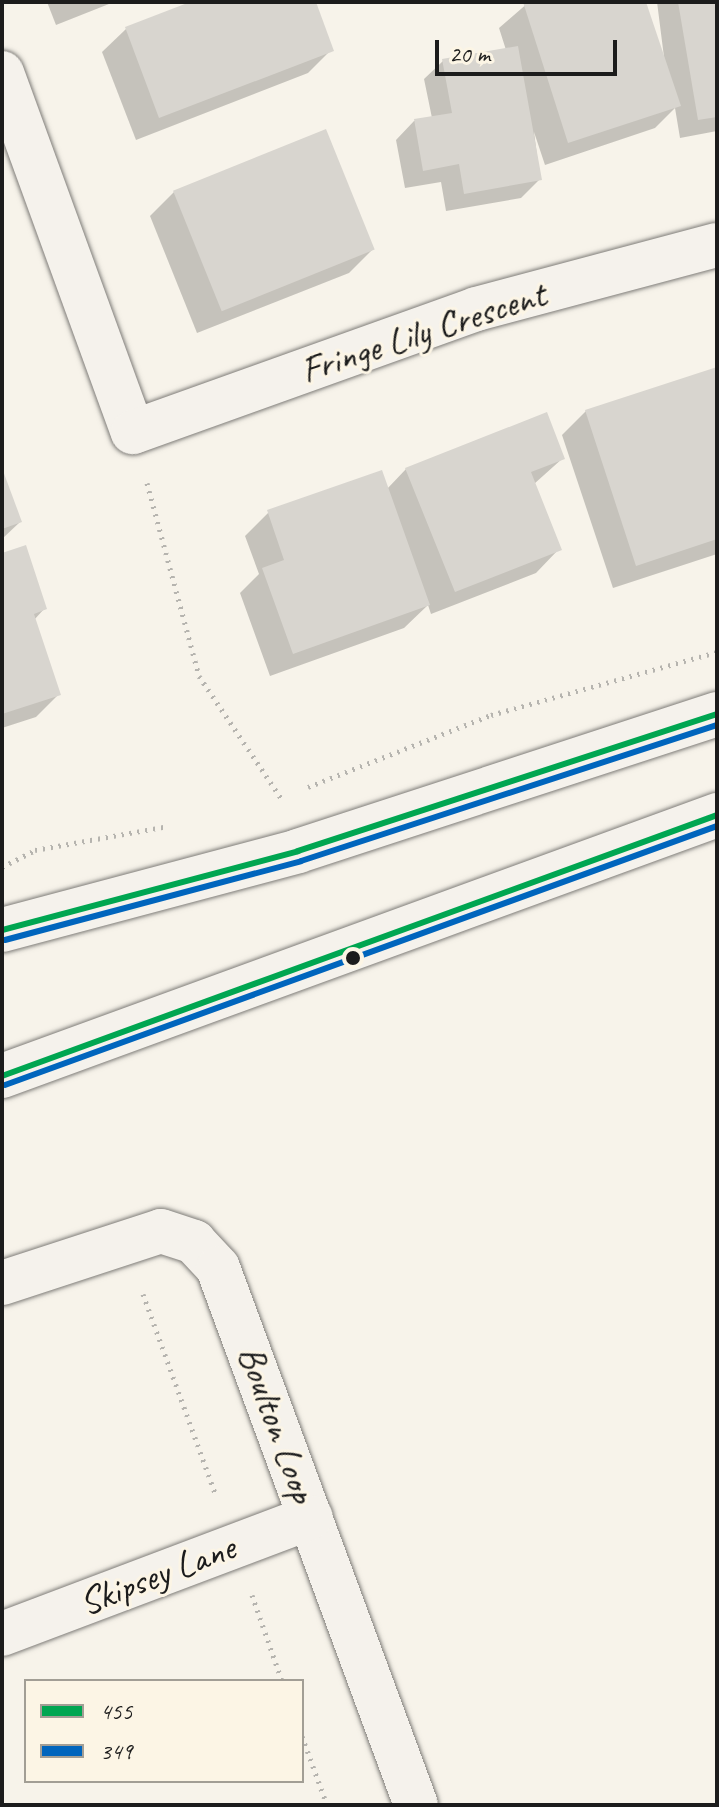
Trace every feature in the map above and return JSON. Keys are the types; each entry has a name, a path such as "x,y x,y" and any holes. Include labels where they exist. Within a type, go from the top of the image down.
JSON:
{"street":[{"path":"2,73 133,432"},
{"name":"Fringe Lily Crescent","path":"133,432 476,309 717,245"},
{"path":"2,930 312,846 717,714"},
{"path":"2,1076 717,815"},
{"name":"Boulton Loop","path":"2,1283 123,1239 161,1231 194,1242 218,1268 416,1805"},
{"name":"Skipsey Lane","path":"2,1634 311,1517"}],"path":[{"path":"133,432 199,676 312,846"},
{"path":"302,789 491,715 717,652"},
{"path":"266,800 291,793"},
{"path":"2,867 95,835 186,824"},
{"path":"123,1239 281,1679"},
{"path":"304,1742 327,1805"}],"building":[{"path":"190,2 316,2 334,51 159,118 125,27"},
{"path":"523,2 646,2 681,106 568,143"},
{"path":"678,2 717,2 717,117 698,120"},
{"path":"518,46 542,180 464,194 459,164 423,171 414,119 452,113 442,59"},
{"path":"326,129 375,250 222,311 173,191"},
{"path":"717,367 717,539 636,566 585,410"},
{"path":"547,412 565,459 531,472 562,550 455,592 405,468"},
{"path":"2,468 22,522 2,529"},
{"path":"382,470 430,605 293,654 262,568 284,560 267,510"},
{"path":"26,545 47,609 34,614 61,695 2,714 2,553"}],"transit line":[{"name":"455","path":"2,930 298,851 717,714"},
{"name":"349","path":"5,940 301,861 717,725"},
{"name":"455","path":"2,1076 717,815"},
{"name":"349","path":"5,1085 717,826"}]}
